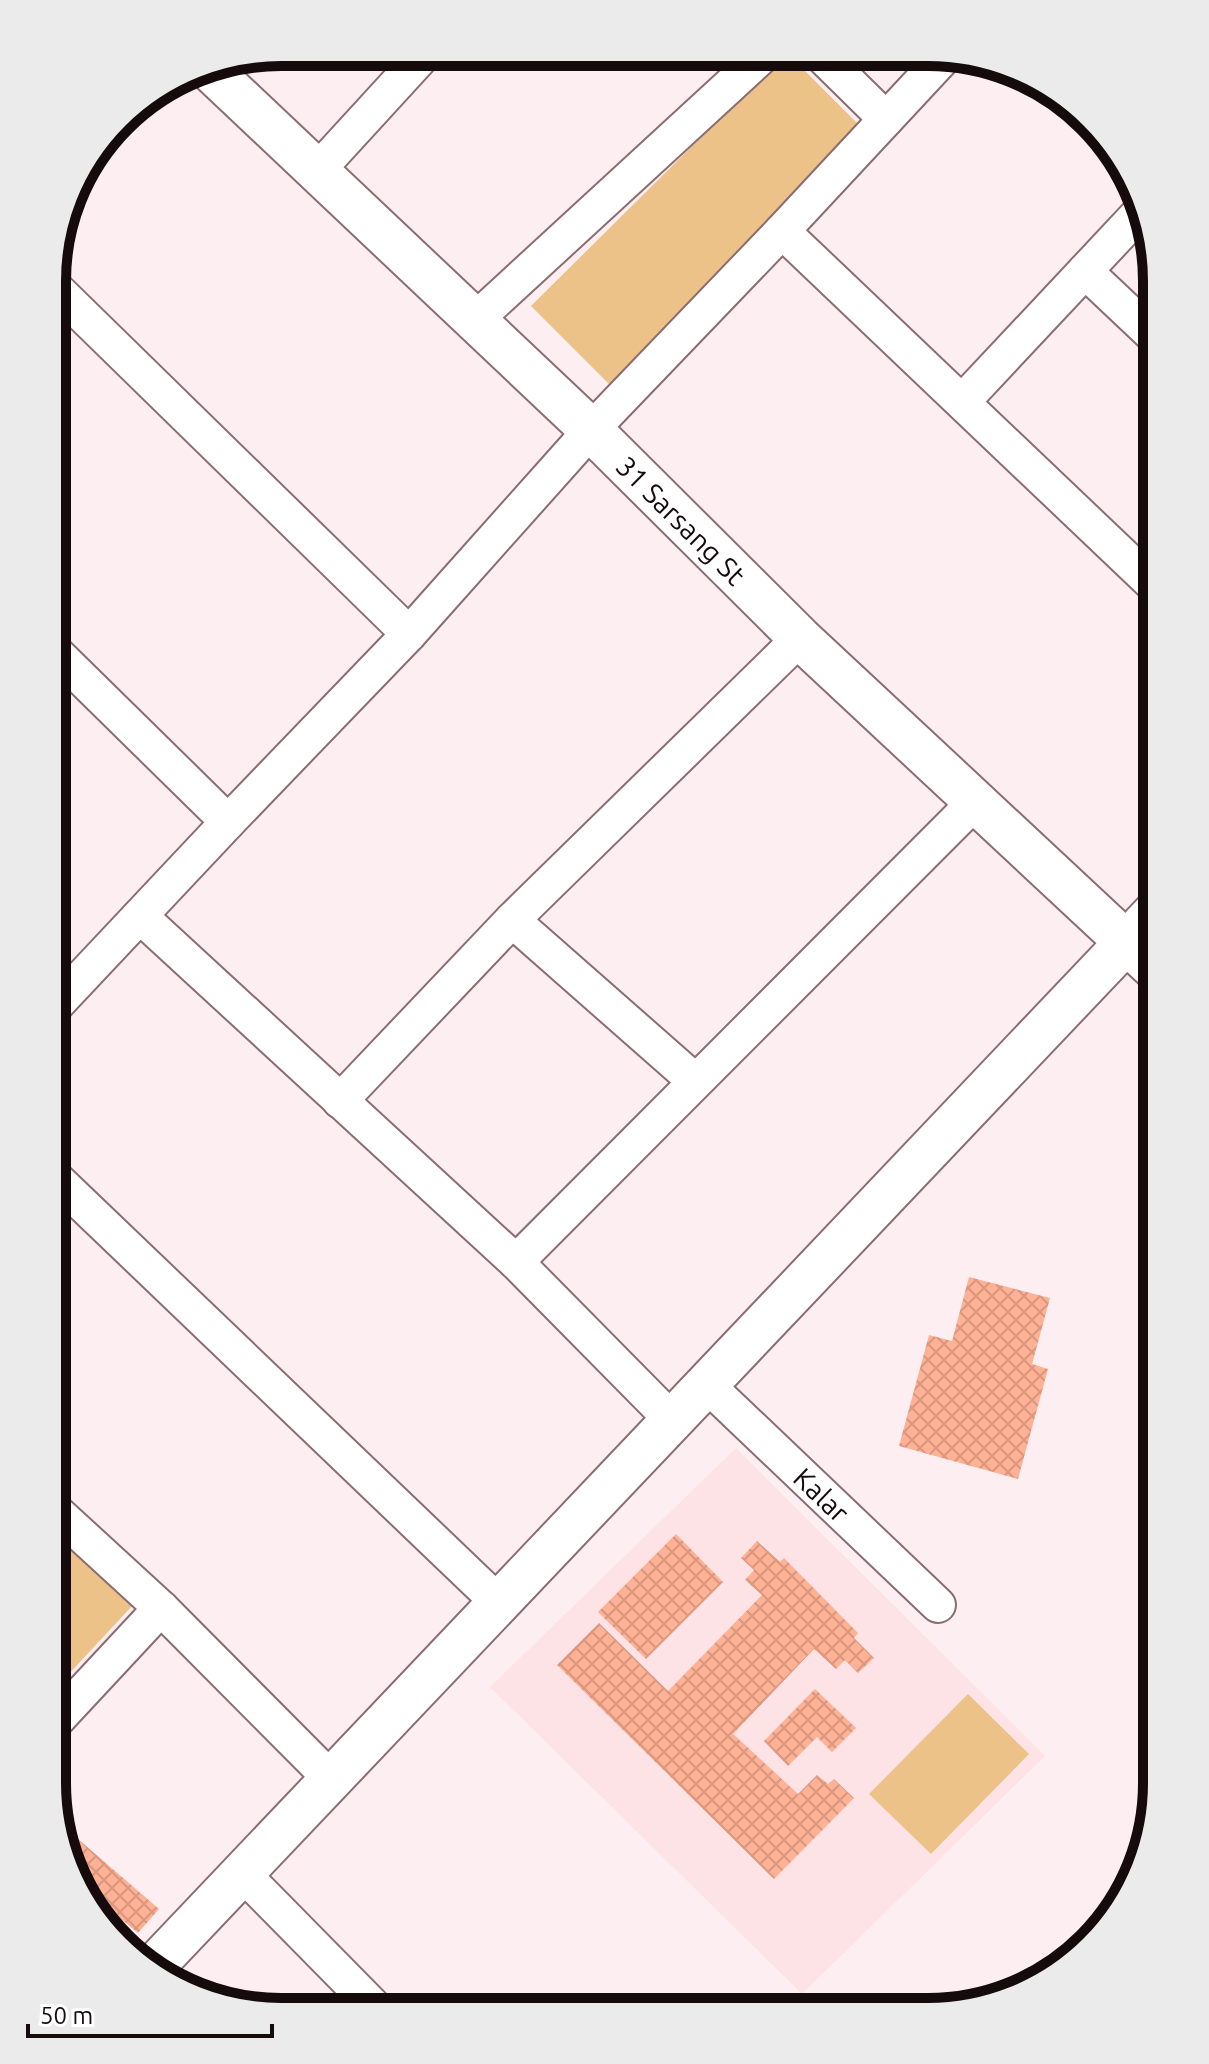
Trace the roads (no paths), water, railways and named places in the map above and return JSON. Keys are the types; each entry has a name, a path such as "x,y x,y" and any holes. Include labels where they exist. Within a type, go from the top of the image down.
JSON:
{"street":[{"path":"316,172 413,66"},
{"path":"475,320 751,66"},
{"path":"832,66 886,119"},
{"path":"66,994 409,634 591,430 935,67"},
{"name":"31 Sarsang St","path":"216,76 591,430 800,638 1143,957"},
{"path":"963,401 1134,219"},
{"path":"782,231 1143,575"},
{"path":"1085,271 1143,326"},
{"path":"66,299 409,634"},
{"path":"340,1101 512,920 800,638"},
{"path":"66,663 228,822"},
{"path":"516,1262 975,802"},
{"path":"140,916 516,1262 672,1420"},
{"path":"512,920 695,1081"},
{"path":"160,1960 1143,925"},
{"path":"66,1188 499,1603"},
{"name":"Kalar","path":"706,1384 938,1605"},
{"path":"66,1521 161,1608 331,1779"},
{"path":"66,1710 161,1608"},
{"path":"242,1873 365,1998"}]}
